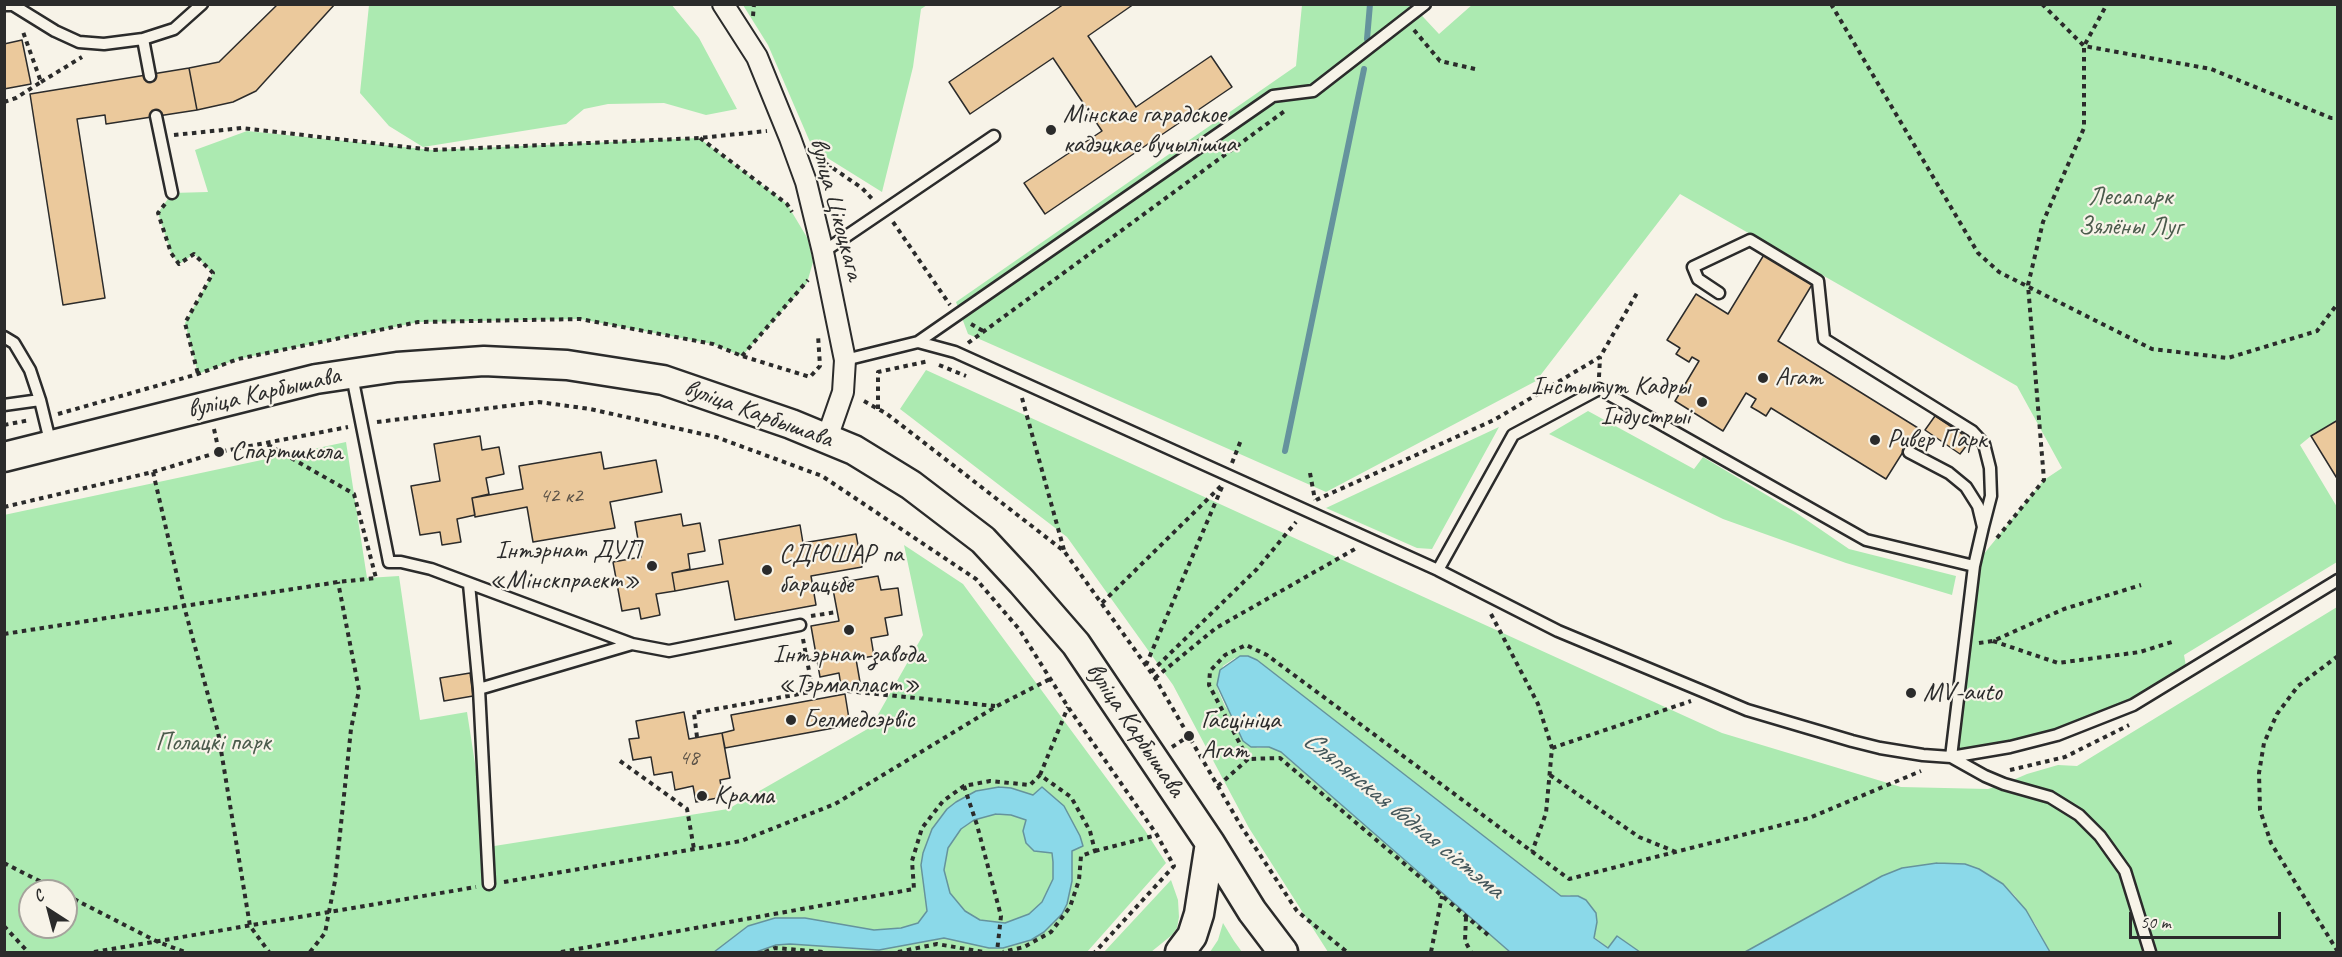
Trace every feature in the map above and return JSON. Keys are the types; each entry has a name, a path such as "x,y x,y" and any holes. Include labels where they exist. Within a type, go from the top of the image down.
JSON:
{"main road":[{"name":"вуліца Карбышава","path":"4,457 351,373 433,363 483,361 567,365 663,380 791,424 827,438 874,461 911,485 983,540 1076,644 1210,843 1252,911 1283,952"},
{"path":"1180,952 1192,936 1199,914 1210,843"}],"street":[{"name":"вуліца Цікоцкага","path":"723,4 757,57 790,138 806,182 823,252 845,360 843,392 827,438"}],"lane":[{"path":"4,5 13,5 55,31 79,42 104,44 142,39 174,29 202,4"},
{"path":"845,360 918,342 1273,96 1313,91 1425,4"},
{"path":"142,39 150,76"},
{"path":"156,116 172,193"},
{"path":"823,252 994,136"},
{"path":"1719,293 1698,279 1693,267 1750,240 1818,281 1824,339 1972,431 1984,444 1990,468 1991,496 1974,566 1950,757"},
{"path":"4,337 14,343 30,370 51,445"},
{"path":"918,342 955,352 1438,570 1558,631 1748,710 1880,748 1950,757 2010,747 2057,735 2133,705 2337,580"},
{"path":"351,373 389,562 401,562 431,569 632,644 669,651 800,624"},
{"path":"1438,570 1513,435 1599,389 1866,540 1974,566"},
{"path":"4,405 40,400"},
{"path":"1909,452 1949,473 1966,487 1977,506 1983,527"},
{"path":"469,584 479,689 489,884"},
{"path":"479,689 632,644"},
{"path":"1950,757 1984,776 2050,797 2079,815 2100,836 2125,871 2150,952"}],"path":[{"path":"1832,4 1978,253 1999,272 2152,349 2228,358 2317,331 2337,303"},
{"path":"2042,4 2084,46 2211,69 2331,118 2337,118"},
{"path":"1974,566 2044,480 2028,285 2043,222 2084,128 2084,46 2107,4"},
{"path":"13,5 41,82"},
{"path":"1406,20 1440,61 1475,69"},
{"path":"4,102 16,98 104,44"},
{"path":"955,352 1313,91"},
{"path":"161,136 242,128 433,150 699,138 777,130"},
{"path":"699,138 787,204 798,222"},
{"path":"810,153 862,188 884,210 957,315"},
{"path":"172,193 158,213 171,253 179,264 194,254 213,273 185,322 198,374"},
{"path":"742,357 807,283 810,273"},
{"path":"1310,473 1315,500 1494,420 1600,357 1637,293"},
{"path":"878,409 878,372 928,361 970,377"},
{"path":"1012,394 1033,403"},
{"path":"1022,398 1064,551"},
{"path":"864,401 878,409 1064,551 1155,678 1241,826 1297,911 1347,952"},
{"path":"4,507 153,472 219,452 264,443 362,424 539,402 590,409 716,437 813,473 834,484 976,579 1019,629 1068,707 1157,835 1174,866 1095,952"},
{"path":"4,425 45,417"},
{"path":"1231,464 1241,440"},
{"path":"4,634 376,578 354,494 264,443"},
{"path":"153,472 184,606 218,732 250,926 269,952"},
{"path":"1213,479 1224,483"},
{"path":"1102,603 1224,483"},
{"path":"1146,665 1224,483"},
{"path":"1150,672 1257,569 1296,521 1306,525"},
{"path":"1155,678 1216,628 1358,548 1348,543"},
{"path":"310,952 325,933 335,880 351,729 359,690 338,582"},
{"path":"1964,646 1993,641 2064,609 2141,585"},
{"path":"1496,612 1486,606 1538,704 1552,748 1546,813 1532,852"},
{"path":"813,692 799,618 837,612"},
{"path":"1993,641 2058,663 2140,652 2175,641"},
{"path":"1248,759 1209,685 1210,671 1225,655 1246,645 1267,656 1569,879 1809,818 1921,771"},
{"path":"2337,656 2298,686 2277,714 2264,742 2259,773 2260,810 2271,843 2337,952"},
{"path":"94,952 741,841 835,804 997,706 1050,679"},
{"path":"697,737 694,713 827,690 997,706"},
{"path":"1681,697 1702,705"},
{"path":"1552,748 1691,701"},
{"path":"561,952 914,889 912,861 922,828 943,801 964,786 990,781 1030,785 1040,775 1068,707"},
{"path":"1984,776 2065,757 2139,719"},
{"path":"1218,786 1248,759 1280,758 1488,936"},
{"path":"621,761 687,809 694,849"},
{"path":"1911,769 1931,772"},
{"path":"1549,774 1639,837 1677,852"},
{"path":"1040,775 1071,796 1090,831 1095,851"},
{"path":"964,786 1001,922 996,952"},
{"path":"1005,952 1024,947 1051,932 1070,906 1079,880 1082,856 1157,835"},
{"path":"4,863 35,879"},
{"path":"1431,952 1442,896"},
{"path":"78,901 158,942 185,952"},
{"path":"1466,916 1465,941 1471,952"},
{"path":"4,926 28,952"},
{"path":"898,952 937,944 984,952"},
{"path":"765,952 775,948 823,952"},
{"path":"1005,952 1017,952"}],"green space":[{"path":"671,4 699,38 737,109 706,115 664,103 608,104 584,109 566,124 423,147 389,126 360,93 369,5"},
{"name":"Лесапарк Зялёны Луг","path":"1473,4 2337,5 2337,420 2300,445 2337,507 2337,562 2184,655 2187,672 2133,705 2057,735 1951,757 1974,566 2044,480 2062,468 2017,386 1680,194 1536,381 1326,492 968,334 956,302 1296,66 1302,5 1412,5 1439,34"},
{"path":"743,5 927,5 921,9 913,67 882,192 813,149 768,45"},
{"path":"247,131 433,150 699,138 787,204 808,239 813,262 807,283 742,356 713,344 580,319 419,322 238,359 198,374 185,323 213,273 194,254 179,264 171,253 158,213 172,193 208,192 195,150"},
{"path":"926,370 1722,733 1901,787 1988,789 2058,765 2077,766 2337,607 2337,952 2050,952 2035,924 2015,896 2003,884 1979,869 1952,863 1902,868 1882,876 1745,952 1640,952 1617,936 1608,948 1594,937 1596,930 1570,895 1561,896 1257,660 1235,658 1223,666 1217,685 1218,690 1225,706 1257,748 1269,747 1281,752 1510,952 1328,952 1249,828 1173,685 1067,537 900,409"},
{"path":"1588,411 1694,469 1703,457 1795,512 1849,549 1956,576 1952,595 1846,563 1723,519 1549,434"},
{"path":"1499,427 1432,549 1417,548 1326,508"},
{"name":"Полацкі парк","path":"346,442 367,578 399,576 420,720 467,712 488,847 728,809 871,727 923,635 904,545 963,584 1144,829 1166,863 1087,952 5,952 4,515"},
{"path":"1171,880 1178,900 1179,917 1177,928 1172,935 1151,952 1104,952"},
{"path":"1223,923 1242,952 1210,952 1218,940"}],"water":[{"name":"Сляпянская водная сістэма","path":"1240,656 1248,656 1257,660 1561,896 1578,896 1586,900 1596,913 1594,938 1608,948 1617,936 1640,952 1510,952 1281,752 1269,747 1251,747 1243,741 1217,685 1220,670"},
{"path":"999,787 1033,795 1042,787 1064,806 1080,836 1083,846 1072,851 1072,881 1067,904 1062,914 1044,932 1031,940 1003,948 989,948 944,938 879,950 790,944 776,945 756,952 714,952 748,926 775,918 805,918 874,930 901,928 918,923 927,911 921,865 932,829 947,809 976,791","holes":["996,814 1011,815 1026,820 1023,831 1026,843 1034,851 1052,853 1053,879 1042,902 1029,914 1005,923 980,920 965,911 950,893 944,870 948,848 961,829 974,820"]},
{"path":"1937,863 1965,864 1979,869 2003,884 2026,910 2050,952 1745,952 1882,876 1902,868"}],"building":[{"path":"278,4 335,4 256,91 233,102 197,110 189,68 219,62"},
{"path":"1064,4 1134,4 1088,36 1136,107 1211,56 1232,87 1045,214 1024,183 1102,131 1053,58 970,114 949,82"},
{"path":"22,40 31,84 4,89 4,44"},
{"path":"189,68 197,110 106,124 105,115 77,119 105,298 63,305 30,94"},
{"name":"Агат","path":"1765,253 1813,283 1778,341 1918,428 1886,479 1771,408 1766,416 1751,407 1756,399 1746,393 1723,431 1675,401 1699,361 1692,357 1689,362 1676,354 1680,348 1667,340 1696,294 1728,314"},
{"path":"1935,416 1971,440 1960,454 1925,430"},
{"path":"2338,420 2338,480 2311,436"},
{"path":"480,436 482,450 499,447 504,474 486,478 489,494 472,498 475,515 457,519 461,542 442,545 440,532 420,535 411,486 440,481 434,444"},
{"path":"601,452 604,469 656,460 662,492 610,502 615,528 533,542 527,507 475,517 472,498 523,489 519,466"},
{"name":"Інтэрнат ДУП «Мінскпраект»","path":"681,514 683,526 700,523 705,551 688,554 690,569 672,573 675,591 656,594 660,615 641,619 639,608 622,611 613,562 641,557 635,522"},
{"name":"СДЮШАР па барацьбе","path":"800,525 803,543 856,534 862,567 811,576 816,605 735,620 728,581 675,591 672,573 723,564 719,540"},
{"name":"Інтэрнат завода «Тэрмапласт»","path":"878,576 881,590 898,588 902,615 885,618 888,635 871,638 874,656 856,659 860,682 841,686 839,673 820,677 811,626 839,621 832,584"},
{"path":"470,673 473,696 444,701 440,678"},
{"name":"Белмедсэрвіс","path":"845,694 850,725 725,748 722,733 734,730 731,715"},
{"path":"684,712 689,739 722,733 730,778 720,780 723,797 696,802 693,786 675,790 672,772 654,775 651,757 633,760 629,739 639,738 636,721"}],"waterway":[{"path":"1367,39 1370,4"},
{"path":"1285,451 1364,69"}],"place":[{"name":"Мінскае гарадское кадэцкае вучылішча","path":"1051,130"},
{"name":"Агат","path":"1763,378"},
{"name":"Інстытут Кадры Індустрыі","path":"1702,402"},
{"name":"Ривер Парк","path":"1875,440"},
{"name":"Спартшкола","path":"219,452"},
{"name":"Інтэрнат ДУП «Мінскпраект»","path":"652,566"},
{"name":"СДЮШАР па барацьбе","path":"767,570"},
{"name":"Інтэрнат завода «Тэрмапласт»","path":"849,630"},
{"name":"MV-auto","path":"1911,693"},
{"name":"Белмедсэрвіс","path":"791,720"},
{"name":"Гасцініца Агат","path":"1189,736"},
{"name":"Крама","path":"702,796"}]}
